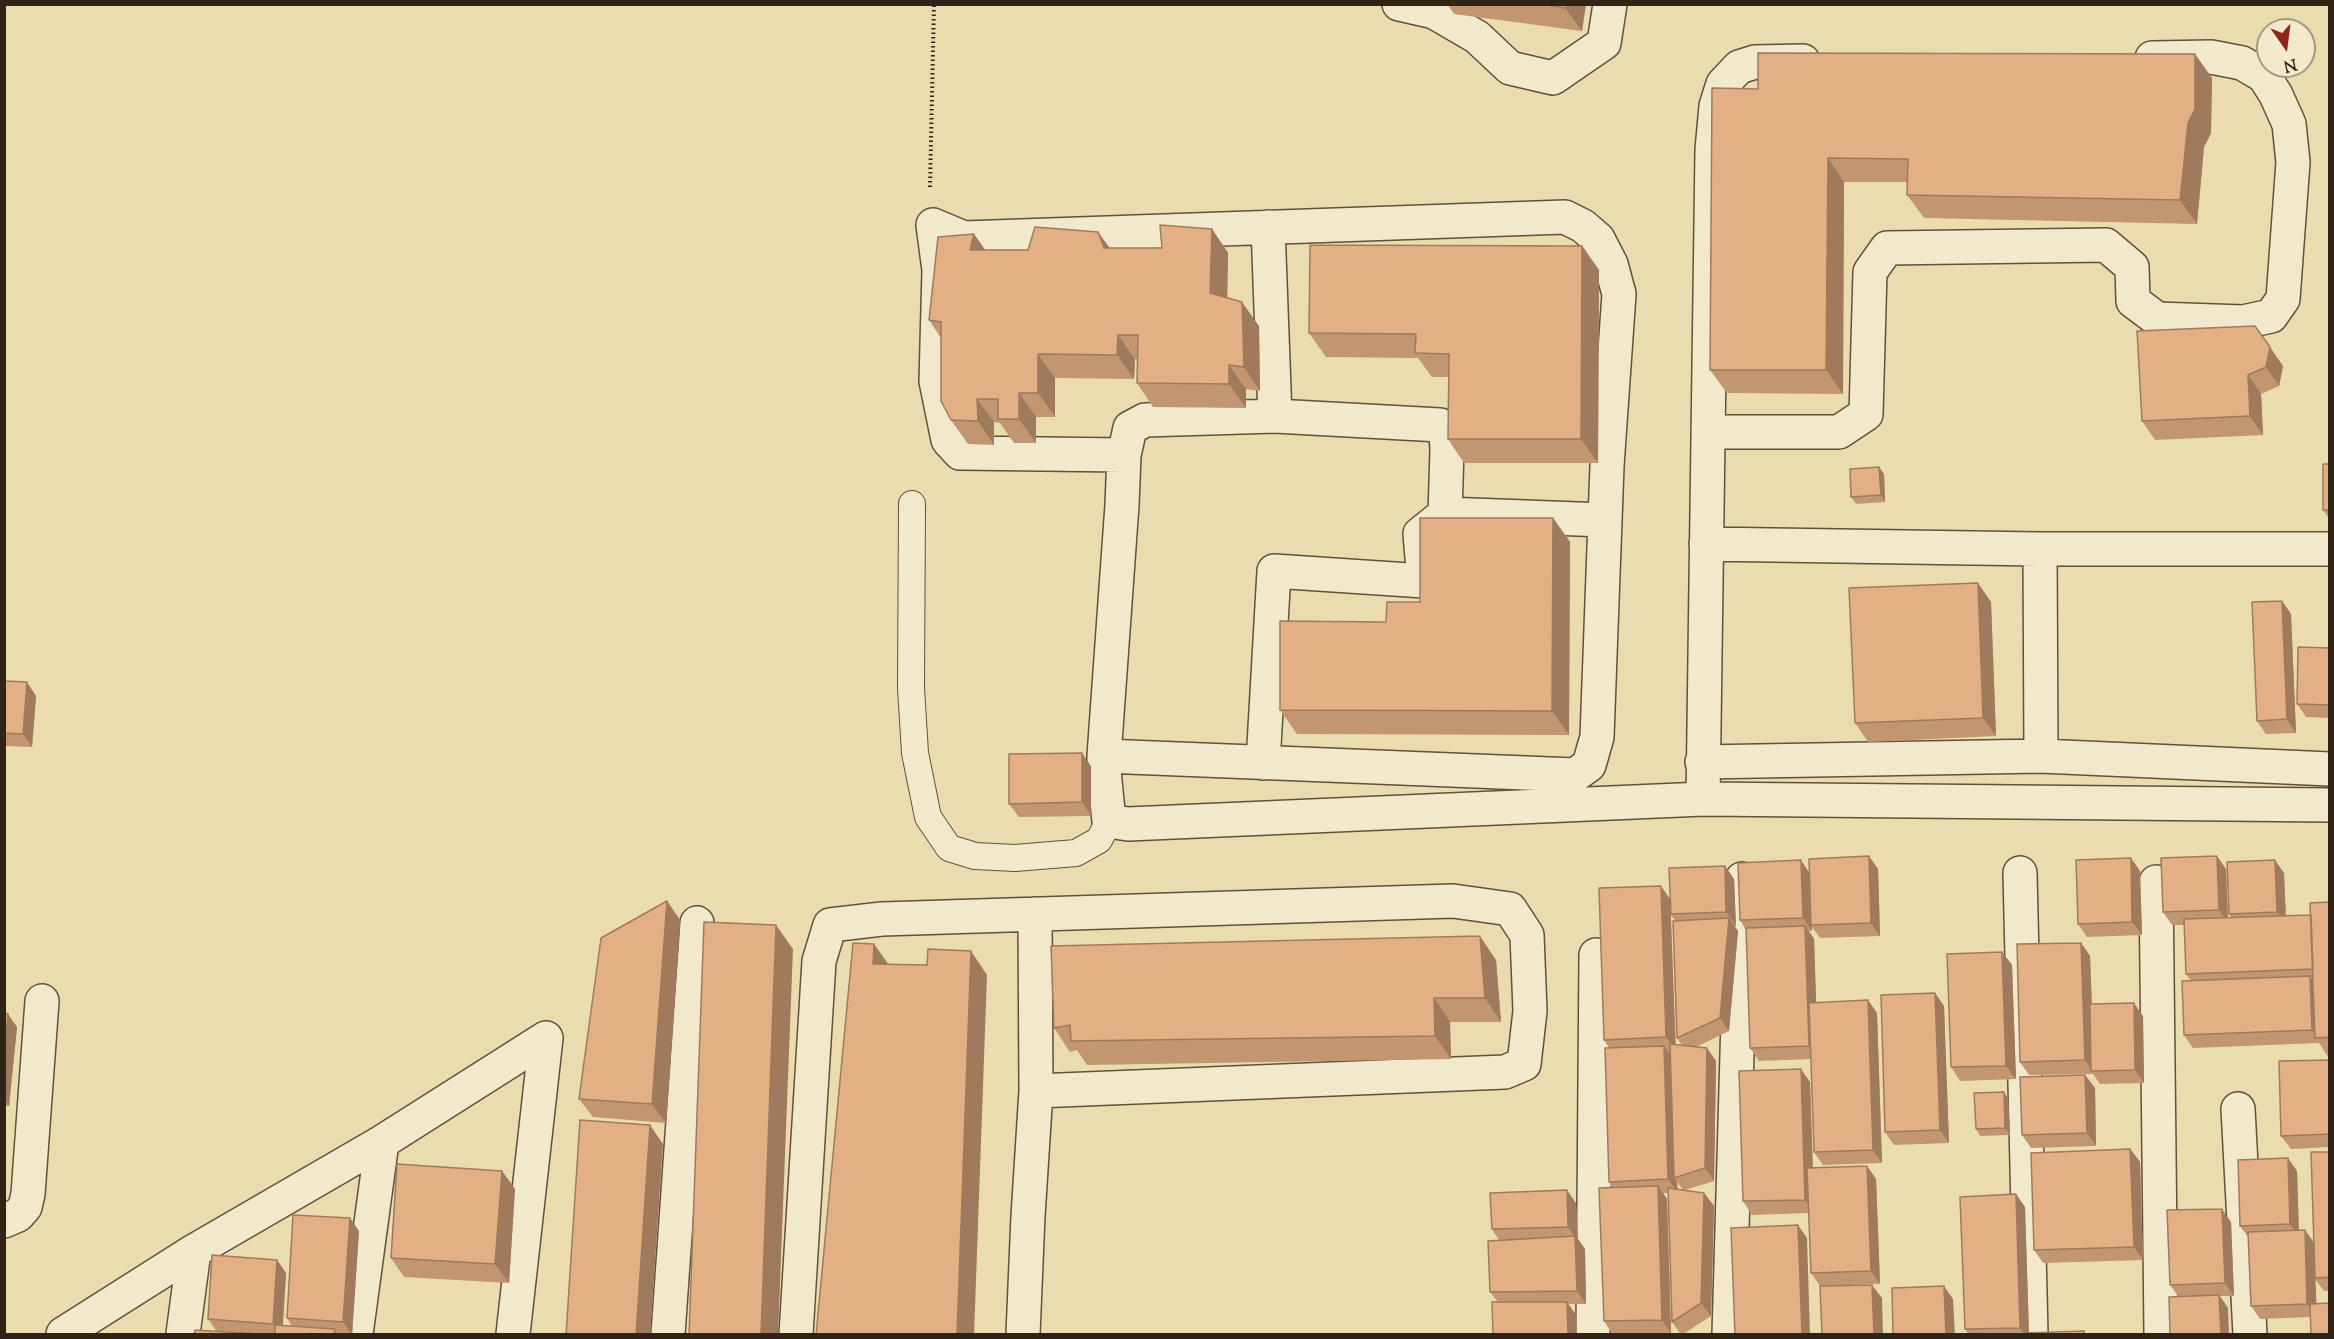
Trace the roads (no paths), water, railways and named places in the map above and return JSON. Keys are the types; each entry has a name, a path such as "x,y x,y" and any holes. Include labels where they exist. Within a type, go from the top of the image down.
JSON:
{"street":[{"path":"1399,4 1434,8 1477,37 1510,68 1553,78 1604,43 1610,4"},
{"path":"1708,432 1839,432 1866,414 1870,272 1887,248 2106,245 2132,267 2133,301 2157,319 2242,322 2271,316 2283,298 2293,162 2289,124 2276,95 2264,76 2242,63 2211,57 2128,58"},
{"path":"1703,799 1712,150 1716,106 1723,84 1739,67 1755,62 1836,61"},
{"path":"1104,756 1575,775 1589,765 1597,737 1606,466 1619,294 1611,264 1598,239 1583,226 1565,217 964,238 933,225 939,270 936,381 948,440 960,453 1124,455"},
{"path":"1268,227 1275,416"},
{"path":"1445,514 1447,449 1446,436 1440,425 1275,416 1145,420 1130,428 1124,455 1104,756 1109,821 1128,824 1703,799 2330,805"},
{"path":"1263,763 1274,571 1424,581 1420,534 1445,514 1605,520"},
{"path":"1706,544 2040,549 2330,549"},
{"path":"2040,549 2041,756"},
{"path":"1702,762 2041,756 2330,769"},
{"path":"2020,873 2031,1335"},
{"path":"1729,1335 1743,874"},
{"path":"2156,882 2161,1335"},
{"path":"796,1335 819,962 830,925 882,919 1453,901 1510,909 1527,934 1530,1011 1524,1064 1506,1072 1036,1091"},
{"path":"1023,1335 1036,1091 1035,914"},
{"path":"668,1335 697,923"},
{"path":"1593,1335 1596,955"},
{"path":"4,1221 18,1215 25,1207 28,1194 42,1001"},
{"path":"63,1335 194,1251 382,1142 546,1038 513,1335"},
{"path":"2238,1109 2250,1335"},
{"path":"356,1335 382,1142"},
{"path":"183,1335 194,1251"}],"lane":[{"path":"912,504 911,688 915,753 928,817 949,848 975,856 1015,858 1076,854 1100,840 1109,821"}]}
